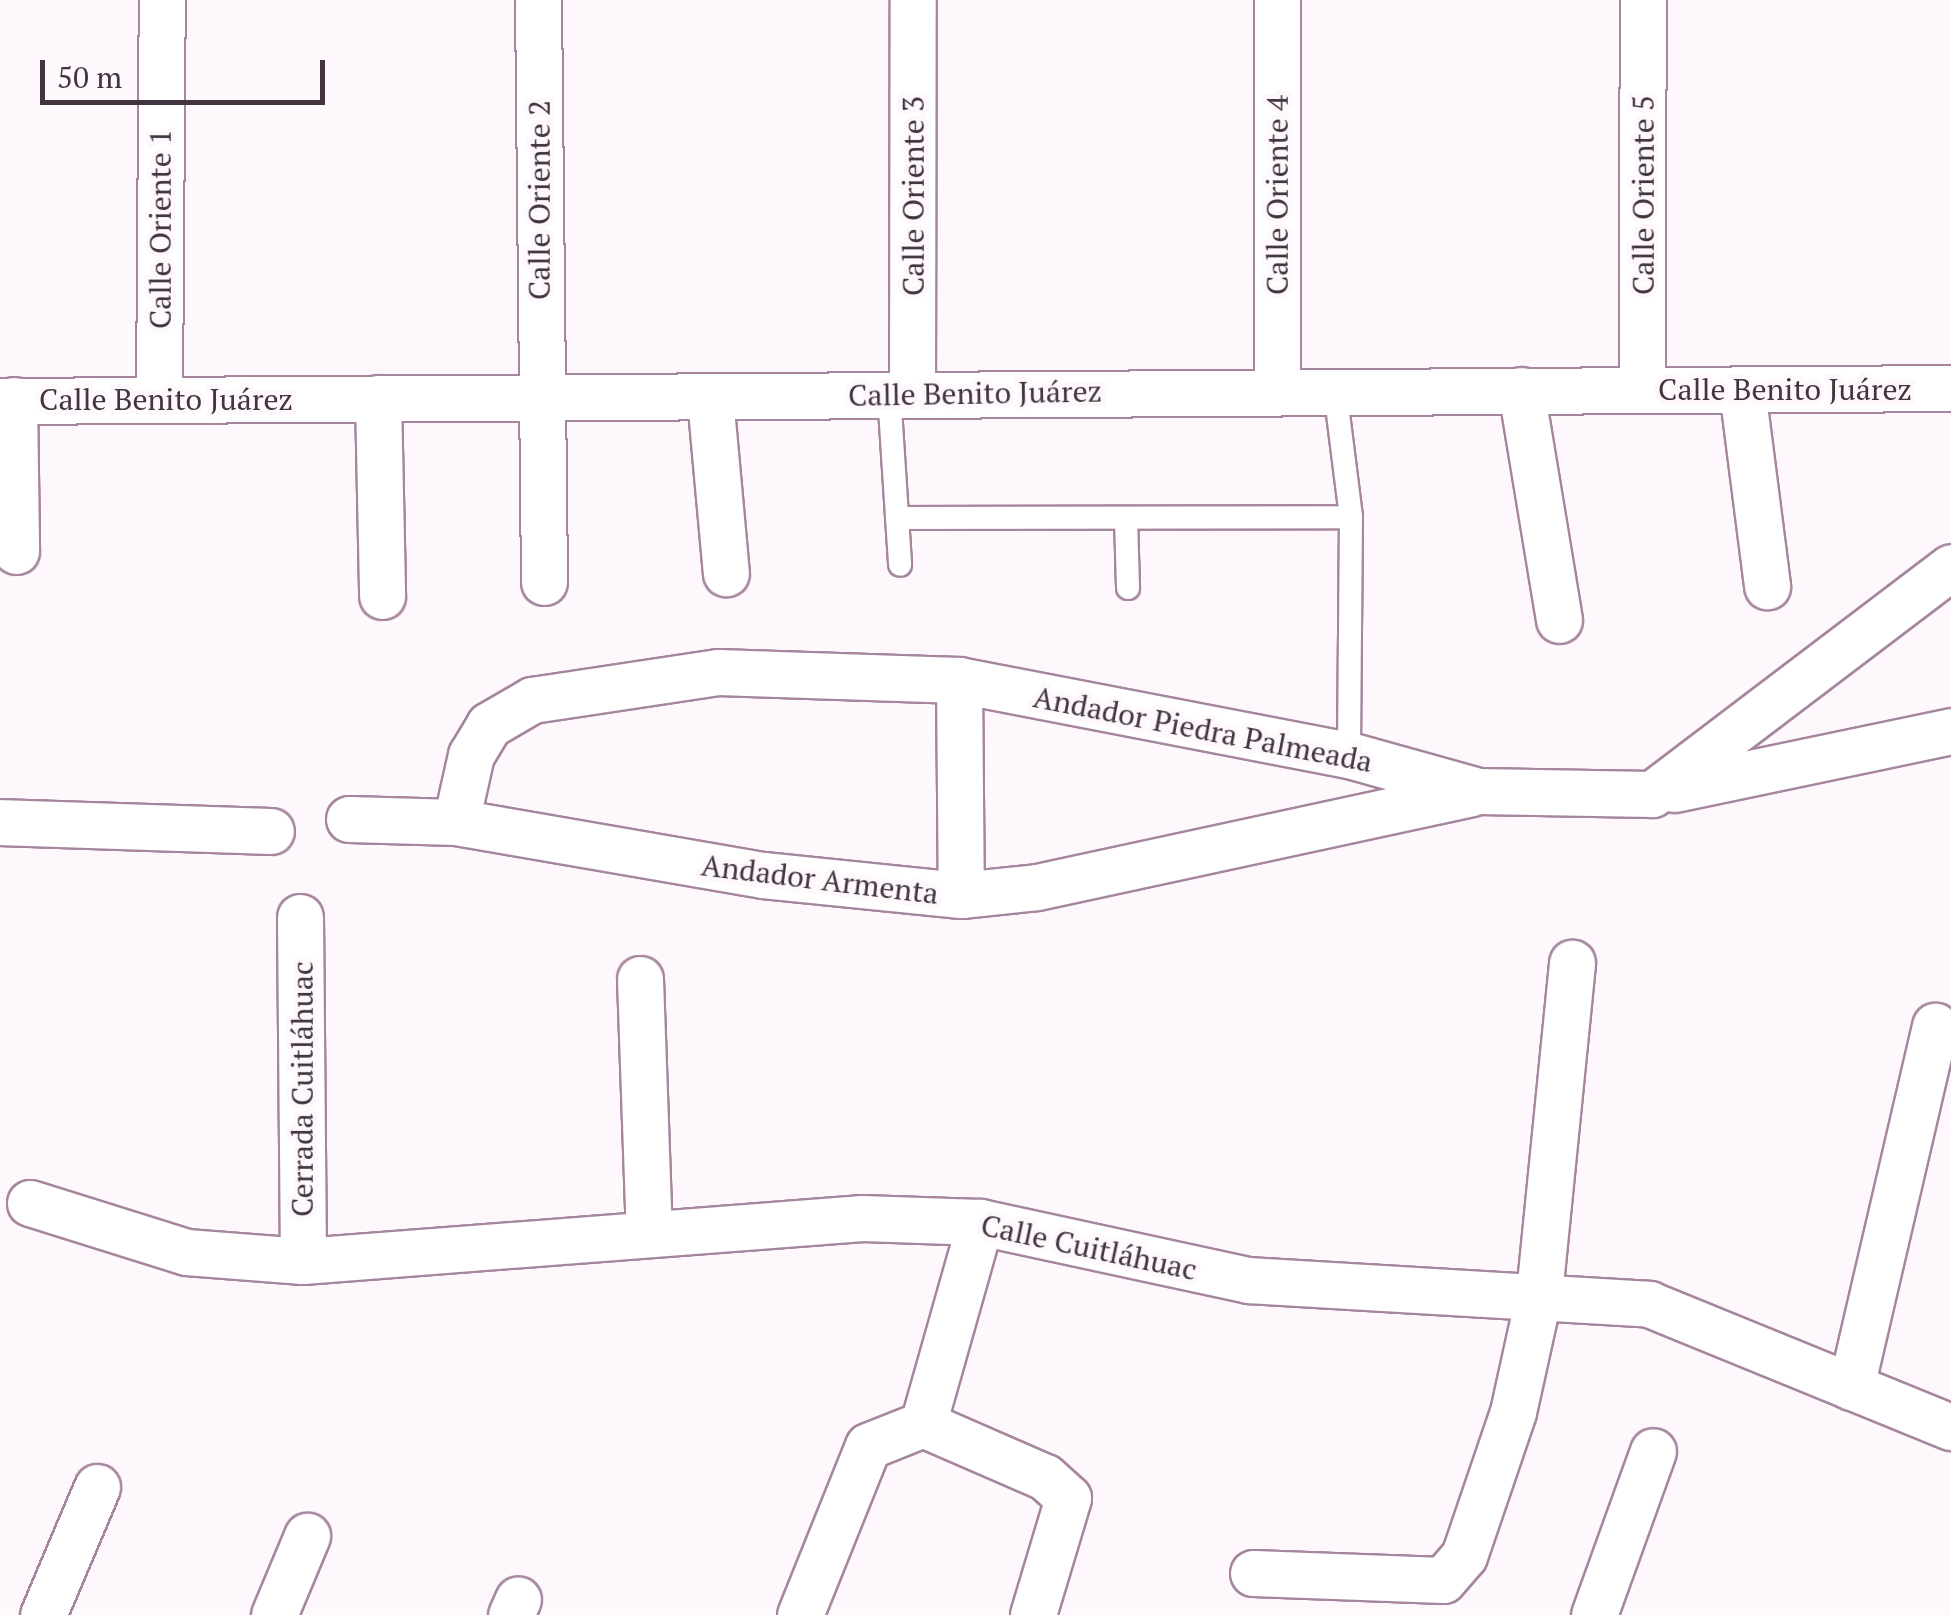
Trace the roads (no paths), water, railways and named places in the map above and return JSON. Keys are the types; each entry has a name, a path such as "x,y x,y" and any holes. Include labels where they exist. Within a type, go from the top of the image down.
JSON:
{"street":[{"name":"Calle Oriente 1","path":"159,398 162,0"},
{"name":"Calle Oriente 2","path":"538,0 539,400 544,582"},
{"name":"Calle Oriente 3","path":"901,393 913,0"},
{"name":"Calle Oriente 4","path":"1277,390 1278,0"},
{"name":"Calle Oriente 5","path":"1642,390 1644,0"},
{"name":"Calle Benito Juárez","path":"7,400 539,400 1277,390 1950,392"},
{"path":"1521,390 1559,620"},
{"path":"1742,390 1767,586"},
{"path":"378,398 382,596"},
{"path":"710,398 726,573"},
{"path":"7,400 16,552"},
{"path":"1652,794 1951,567"},
{"name":"Andador Piedra Palmeada","path":"456,822 470,755 489,725 532,700 718,672 960,680 1349,756 1478,792 1652,794 1951,731"},
{"path":"960,680 961,895"},
{"name":"Andador Armenta","path":"349,818 456,822 763,876 961,895 1037,888 1478,792"},
{"path":"0,822 271,830"},
{"name":"Cerrada Cuitláhuac","path":"300,917 303,1262"},
{"path":"1253,1573 1443,1580 1464,1556 1513,1412 1539,1294 1572,963"},
{"path":"640,979 649,1232"},
{"path":"1851,1386 1935,1026"},
{"name":"Calle Cuitláhuac","path":"30,1203 186,1252 303,1262 862,1218 980,1222 1249,1280 1539,1294 1649,1304 1951,1427"},
{"path":"923,1424 980,1222"},
{"path":"800,1615 868,1446 923,1424 1044,1478 1068,1498 1033,1615"},
{"path":"1594,1615 1654,1451"},
{"path":"43,1615 98,1487"},
{"path":"274,1615 308,1536"}],"lane":[{"path":"1335,390 1351,517 1349,756"},
{"path":"900,565 897,518 901,393"},
{"path":"897,518 1351,517"},
{"path":"1126,518 1128,588"}]}
